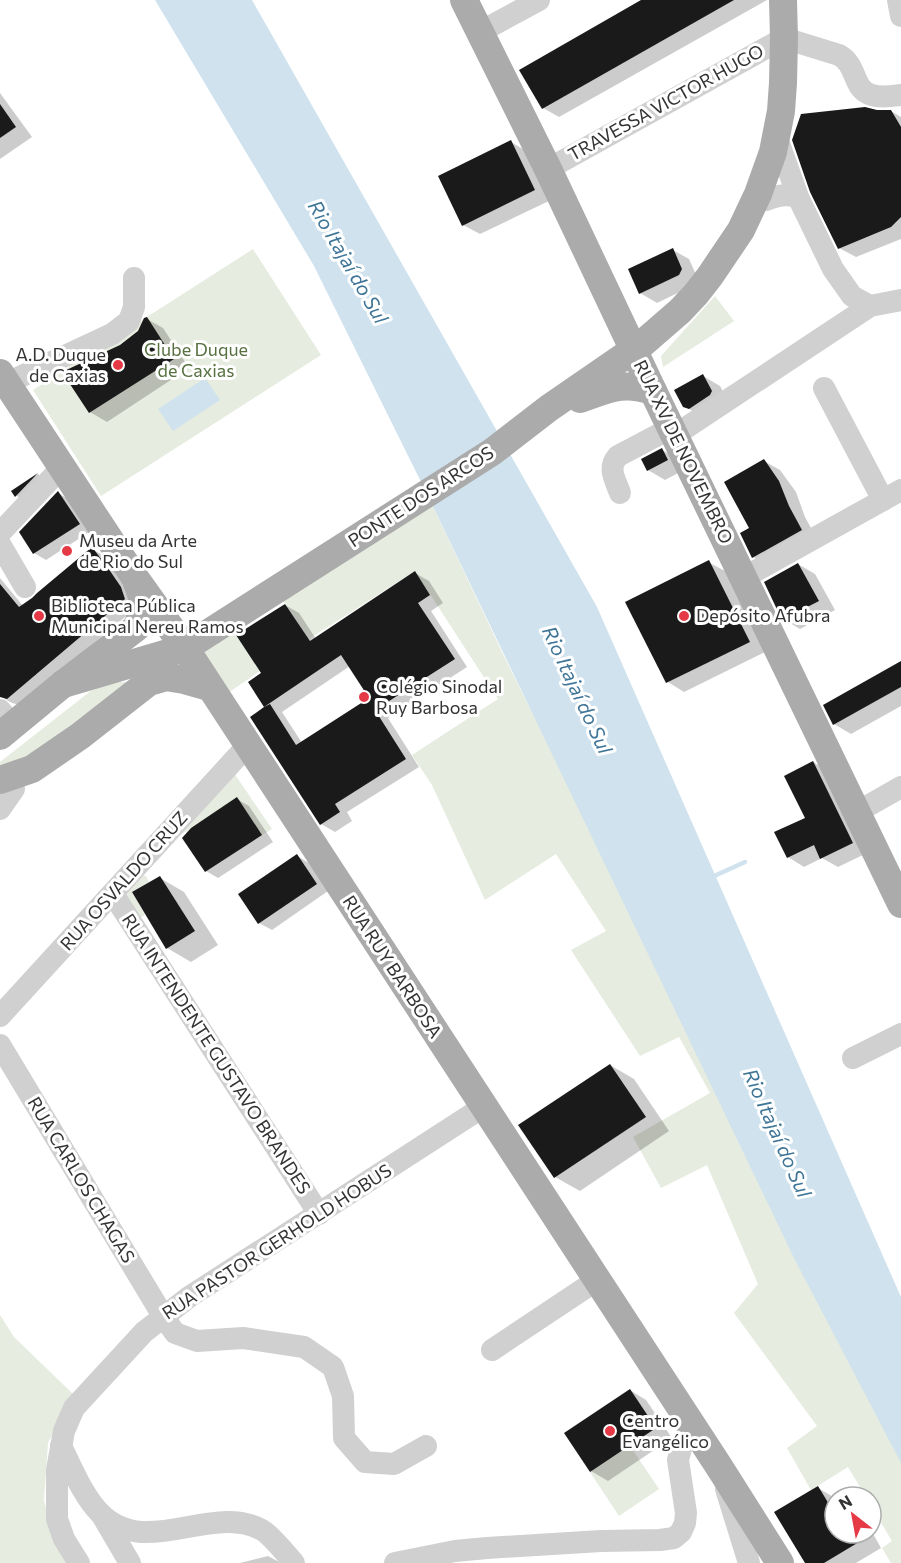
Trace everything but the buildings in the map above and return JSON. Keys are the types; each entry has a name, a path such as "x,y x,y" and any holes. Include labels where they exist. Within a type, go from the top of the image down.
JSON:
{"main road":[{"name":"RUA XV DE NOVEMBRO","path":"464,0 548,169 901,904"},
{"path":"559,402 574,401 623,386 638,386 653,391 657,363 669,337 727,268 755,223 762,197 774,170 783,83 783,0"},
{"path":"618,316 645,317 670,306 729,228 775,145"},
{"name":"PONTE DOS ARCOS","path":"63,684 184,648 492,452 642,344 680,310 696,294 726,254 762,197"},
{"path":"689,282 727,268"},
{"path":"669,337 670,306"},
{"name":"RUA RUY BARBOSA","path":"3,378 139,588 184,648 780,1563"},
{"path":"134,664 145,653 150,643 151,633 150,617 139,588"},
{"path":"4,724 63,684 135,628 142,615 139,588"},
{"path":"1,780 32,770 149,682 166,677 209,687"}],"street":[{"path":"480,32 539,0"},
{"path":"898,0 901,16"},
{"path":"784,38 846,59 858,85 865,93 873,96 901,95"},
{"name":"TRAVESSA VICTOR HUGO","path":"548,169 784,38"},
{"path":"775,145 833,269 852,296 870,306"},
{"path":"762,197 787,194 798,197"},
{"path":"3,378 112,334 129,321 134,307 134,278"},
{"path":"620,494 611,470 613,461 618,456 673,432 870,306 901,300"},
{"path":"743,578 892,495 824,388"},
{"path":"0,533 62,467"},
{"path":"0,544 25,587"},
{"name":"RUA OSVALDO CRUZ","path":"0,1016 248,746"},
{"path":"0,809 14,789 1,780"},
{"path":"857,812 901,787"},
{"name":"RUA INTENDENTE GUSTAVO BRANDES","path":"112,894 319,1214"},
{"path":"853,1058 901,1034"},
{"name":"RUA CARLOS CHAGAS","path":"0,1045 175,1333 197,1341 243,1338 304,1347 333,1367 343,1396 344,1438 365,1462 394,1464 426,1446"},
{"name":"RUA PASTOR GERHOLD HOBUS","path":"79,1563 64,1539 57,1519 57,1470 64,1431 74,1408 144,1332 163,1316 483,1107"},
{"path":"492,1350 597,1280"},
{"path":"395,1563 455,1551 487,1548 674,1538 681,1532 685,1523 686,1513 678,1460 691,1424"},
{"path":"61,1446 90,1502 130,1563"},
{"path":"718,1465 749,1563"},
{"path":"100,1514 112,1524 130,1532 151,1533 235,1522 249,1525 264,1531 294,1563"}],"green space":[{"name":"Clube Duque de Caxias","path":"253,249 321,355 101,496 33,390"},
{"path":"715,296 734,321 663,367 661,356"},
{"path":"427,494 503,654 901,1456 901,1563 891,1563 882,1548 892,1541 883,1526 883,1485 859,1485 848,1467 811,1490 787,1448 817,1426 734,1313 758,1284 707,1165 661,1188 633,1137 710,1093 679,1037 640,1056 571,950 606,931 556,854 485,900 432,785 412,755 498,699 415,571 309,639 280,596"},
{"path":"231,628 260,671 228,693 200,649"},
{"path":"111,682 127,682 67,739 0,773 0,762 92,690"},
{"path":"234,773 272,829 262,835 237,798 180,835"},
{"path":"139,875 146,876 149,882 132,892 145,915 135,920 119,894"},
{"path":"0,1315 14,1337 73,1394 48,1443 44,1500 53,1539 68,1563 0,1563"},
{"path":"630,1446 659,1489 619,1516 590,1472"}],"water":[{"name":"Rio Itajaí do Sul","path":"155,0 252,0 597,607 901,1297 901,1463 795,1260 427,494 314,266"},
{"path":"205,378 220,400 173,431 158,409"}],"waterway":[{"path":"712,877 745,862"}],"place":[{"name":"A.D. Duque de Caxias","path":"118,365"},
{"name":"Museu da Arte de Rio do Sul","path":"67,551"},
{"name":"Biblioteca Pública Municipal Nereu Ramos","path":"39,616"},
{"name":"Depósito Afubra","path":"684,616"},
{"name":"Colégio Sinodal Ruy Barbosa","path":"364,697"},
{"name":"Centro Evangélico","path":"610,1431"}]}
